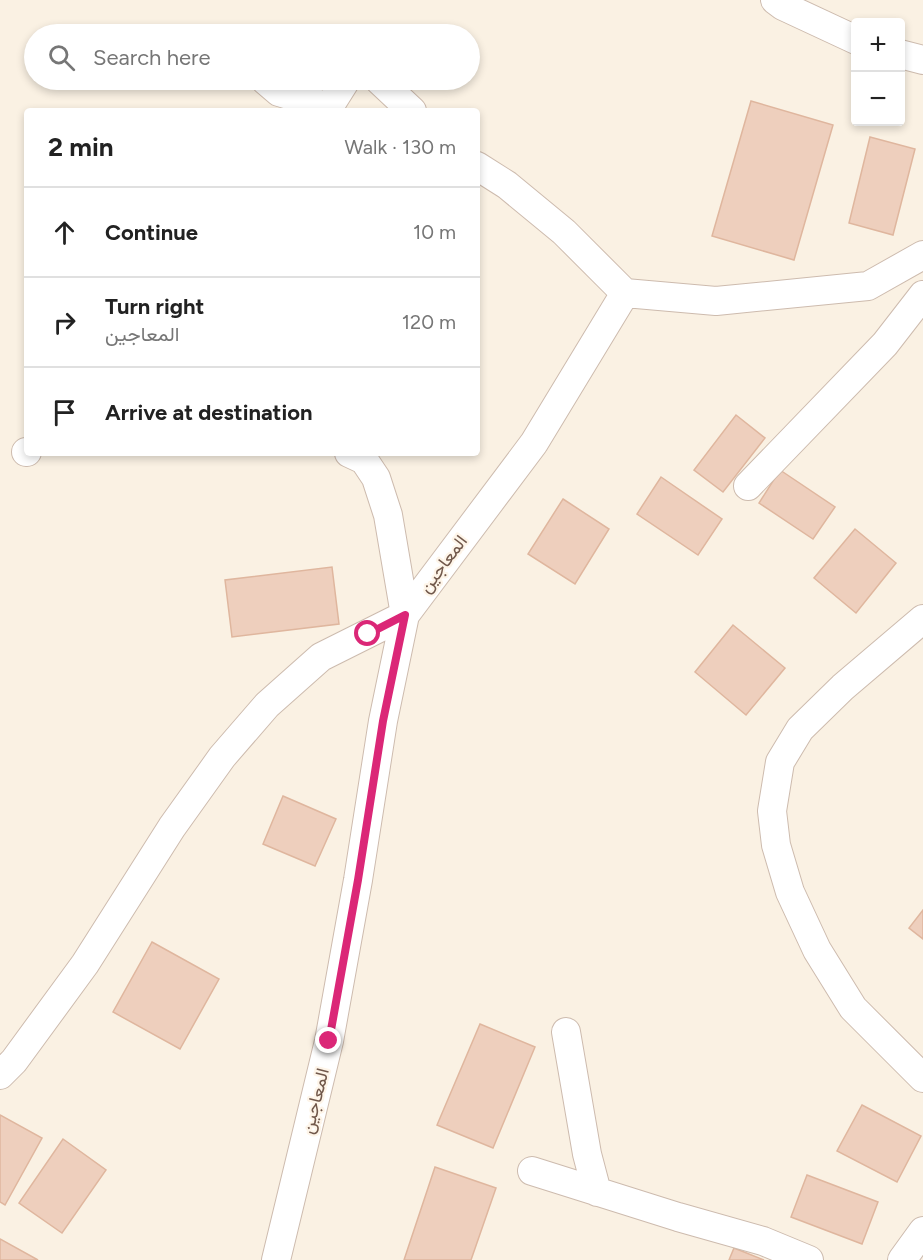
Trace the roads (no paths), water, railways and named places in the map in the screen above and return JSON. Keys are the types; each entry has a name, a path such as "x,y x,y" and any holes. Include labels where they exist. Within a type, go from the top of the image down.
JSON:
{"street":[{"path":"775,0 851,38"},
{"path":"905,55 923,60"},
{"path":"277,90 329,107 340,90"},
{"path":"390,90 409,108"},
{"path":"480,168 507,185 564,232 625,294 716,301 868,286 923,255"},
{"name":"المعاجين","path":"276,1260 329,1041 358,880 383,721 405,615 534,443 625,294"},
{"path":"748,486 885,344 923,295"},
{"path":"0,1075 14,1061 85,964 172,827 222,757 267,705 321,657 405,615 387,515 376,478 364,460 355,456"},
{"path":"923,620 843,687 800,729 780,762 772,811 776,845 790,892 817,950 853,1008 923,1078"},
{"path":"566,1032 587,1154 597,1192"},
{"path":"532,1171 763,1241 809,1260"},
{"path":"902,1260 923,1231"}]}
